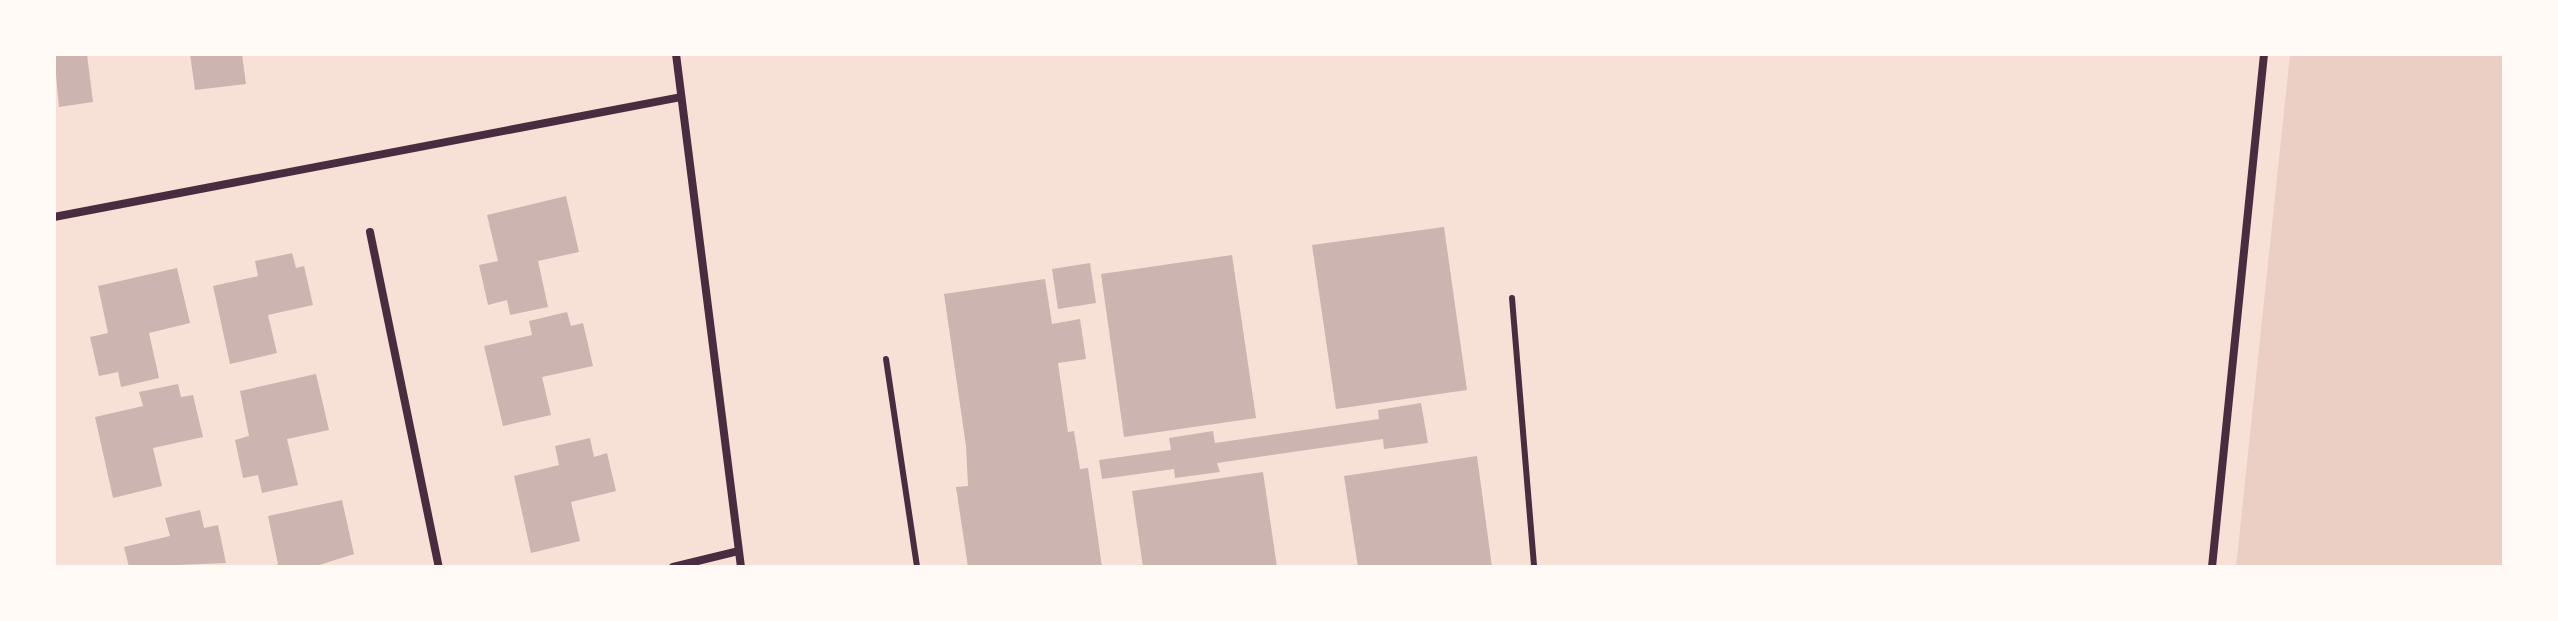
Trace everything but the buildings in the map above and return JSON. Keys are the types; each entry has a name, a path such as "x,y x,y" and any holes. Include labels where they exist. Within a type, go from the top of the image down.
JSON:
{"street":[{"path":"676,54 741,567"},
{"path":"2212,567 2264,54"},
{"path":"54,217 681,97"},
{"path":"370,232 439,567"},
{"path":"673,567 738,551"}],"lane":[{"path":"1512,298 1534,567"},
{"path":"886,359 917,567"}],"shaded area":[{"path":"2290,54 2504,54 2504,567 2236,567"}]}
